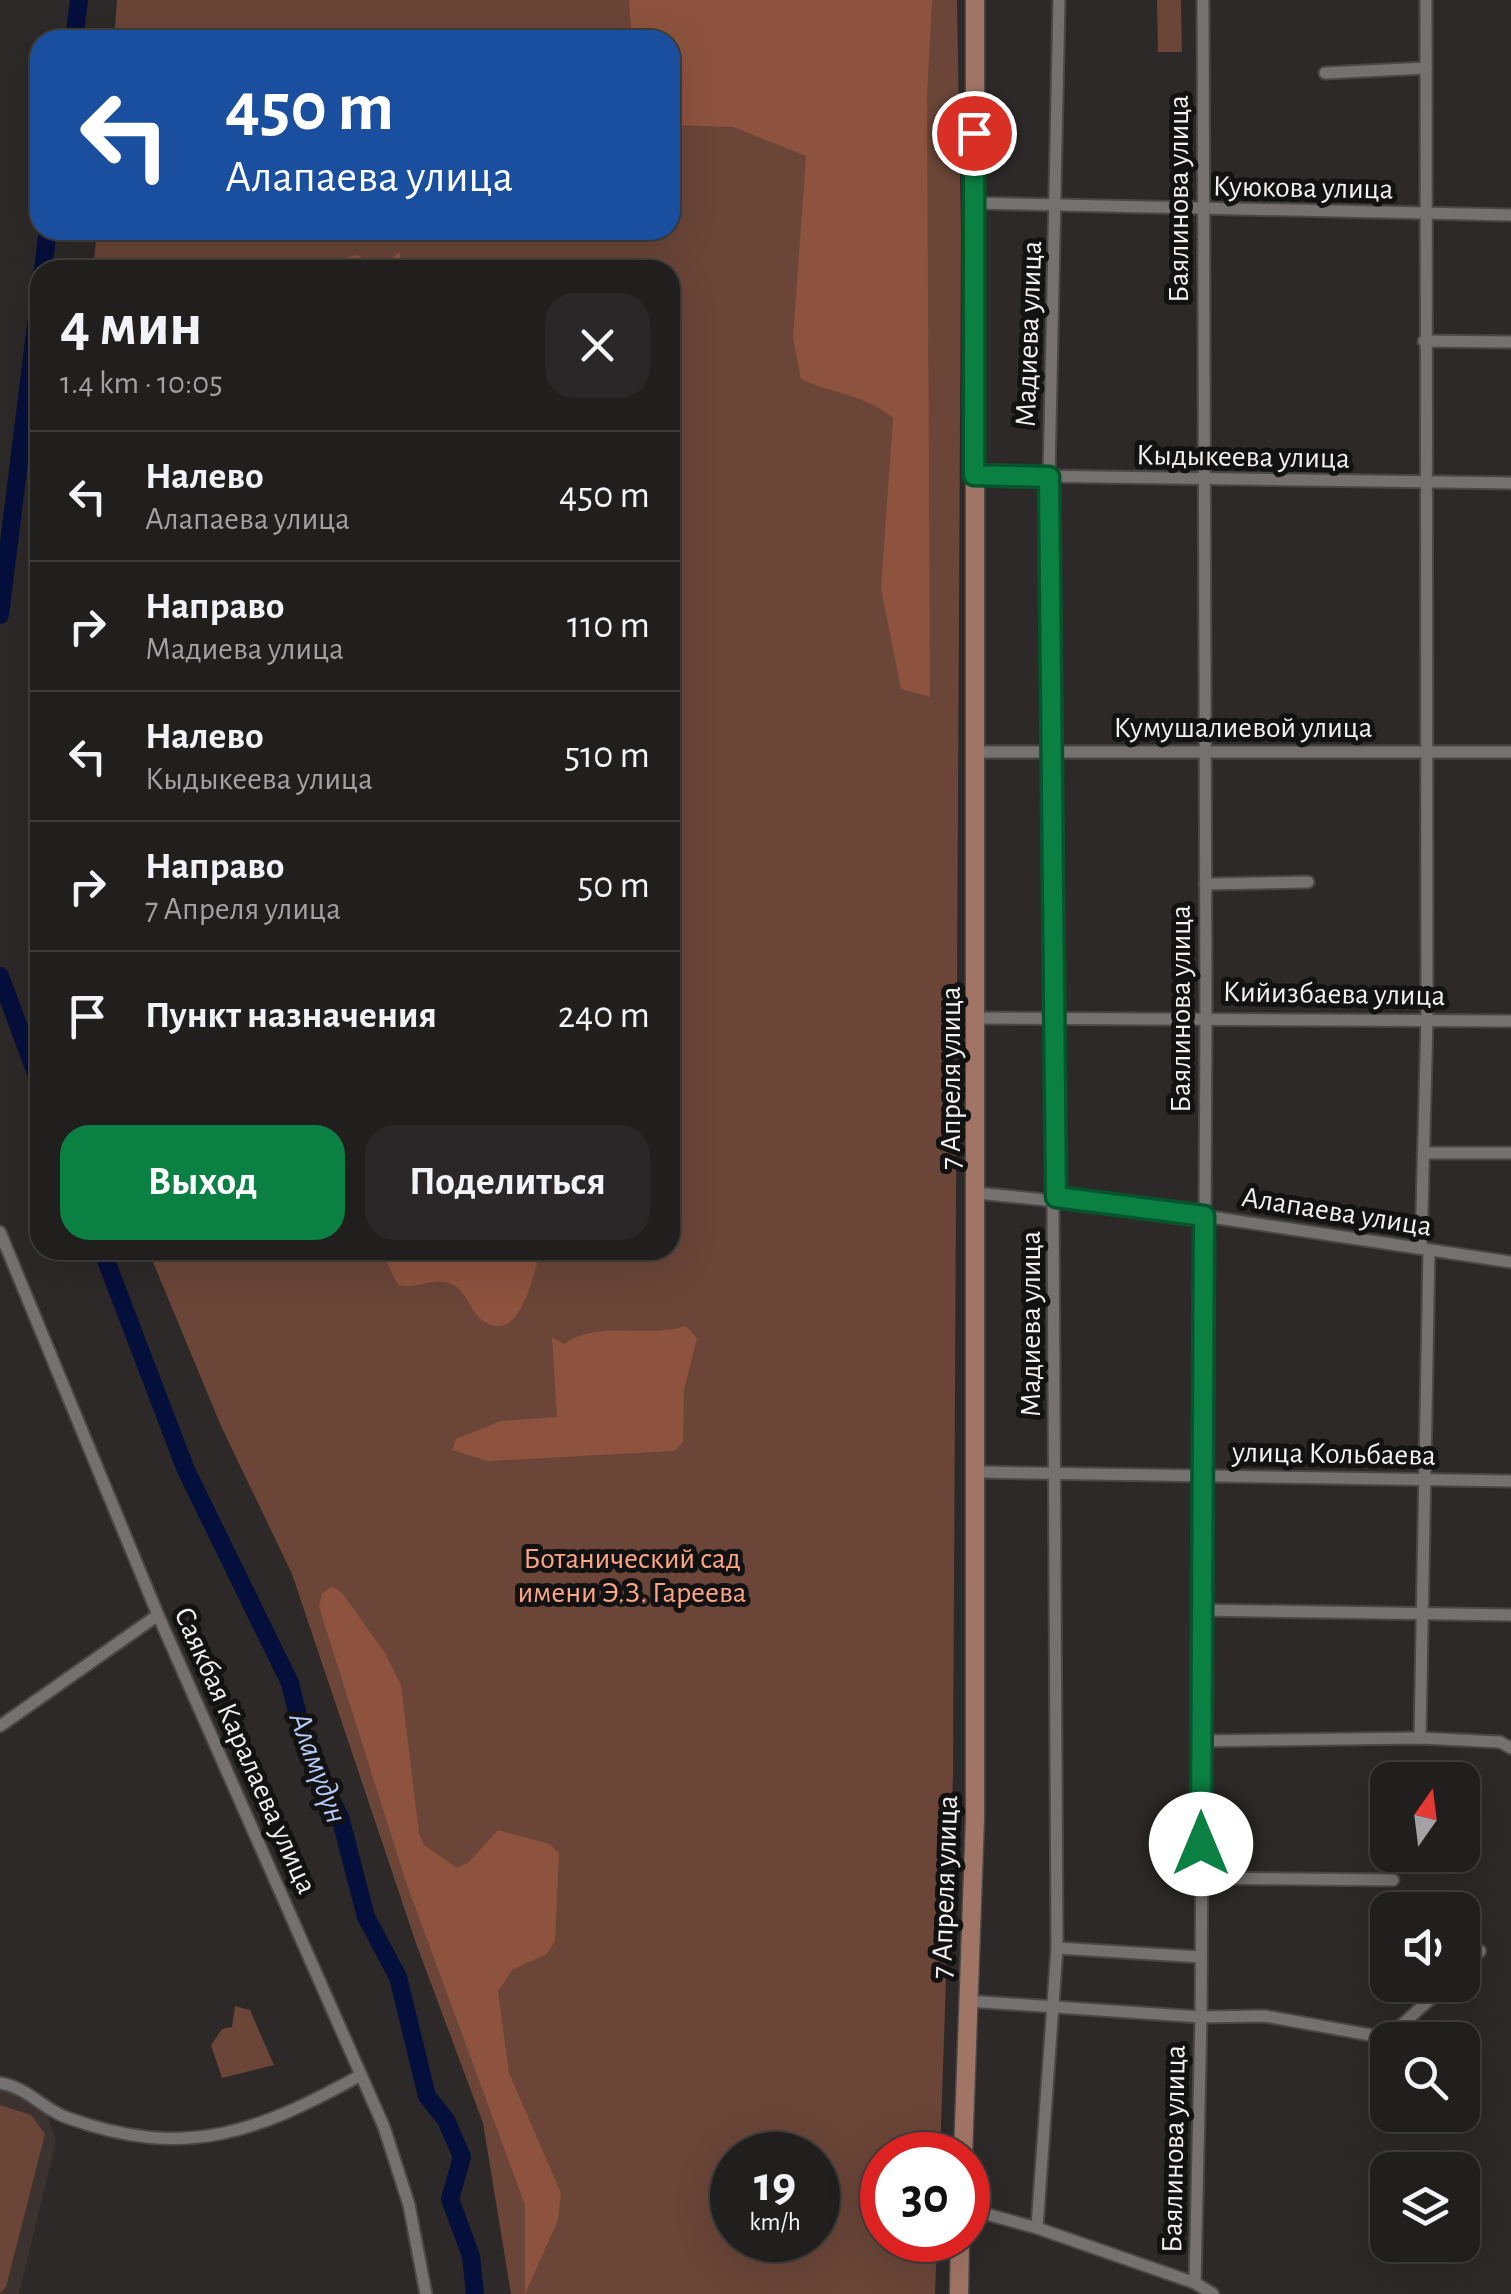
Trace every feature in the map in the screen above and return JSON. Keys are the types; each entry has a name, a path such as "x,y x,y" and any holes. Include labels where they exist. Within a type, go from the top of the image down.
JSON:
{"main road":[{"name":"7 Апреля улица","path":"964,2132 975,1818 977,1472 975,0"},
{"path":"958,2294 959,2262"}],"street":[{"name":"Мадиева улица","path":"1037,2228 1055,2010 1056,1948 1056,1197 1049,477 1059,0"},
{"name":"Баялинова улица","path":"1194,2282 1201,2017 1200,1610 1206,1017 1203,0"},
{"path":"1420,1738 1427,752 1423,214 1426,0"},
{"path":"1326,72 1426,68"},
{"name":"Куюкова улица","path":"974,203 1511,214"},
{"path":"1424,341 1511,342"},
{"name":"Кыдыкеева улица","path":"974,475 1203,482 1511,483"},
{"name":"Кумушалиевой улица","path":"976,752 1511,752"},
{"path":"1205,884 1308,882"},
{"name":"Кийизбаева улица","path":"977,1018 1511,1021"},
{"path":"1423,1153 1511,1153"},
{"name":"Алапаева улица","path":"977,1193 1056,1197 1204,1216 1511,1262"},
{"name":"Саякбая Каралаева улица","path":"0,1232 158,1614 362,2076 396,2162 426,2294"},
{"name":"улица Кольбаева","path":"977,1472 1511,1481"},
{"path":"1200,1610 1511,1615"},
{"path":"0,1726 158,1614"},
{"path":"1201,1741 1420,1738 1500,1742 1511,1748"},
{"path":"1201,1878 1393,1880"},
{"path":"1056,1948 1201,1957"},
{"name":"Баялинова улица","path":"968,2002 1201,2017 1265,2016 1387,2038 1427,2002"},
{"path":"0,2084 32,2093 64,2117 160,2141 184,2141 242,2130 362,2076"},
{"name":"Баялинова улица","path":"990,2215 1194,2282 1213,2294"}],"shaded area":[{"path":"629,0 932,0 927,97 930,697 901,689 881,588 893,418 860,400 801,379 793,338 806,156 733,127 680,125 680,30 631,30"},
{"path":"357,255 366,260 343,260 345,258"},
{"path":"386,1260 538,1260 523,1304 506,1325 494,1326 481,1319 451,1284 438,1281 398,1285"},
{"path":"685,1326 697,1338 684,1390 683,1442 674,1451 488,1461 452,1450 456,1439 501,1421 557,1417 552,1337 564,1344 592,1332 655,1331"},
{"path":"332,1586 342,1593 385,1653 401,1685 419,1833 424,1845 457,1868 469,1862 498,1830 549,1844 559,1853 555,1941 547,1954 512,1970 498,1992 509,2073 561,2193 558,2220 525,2294 525,2205 407,1885 319,1607 322,1594"},
{"path":"0,2090 22,2093 45,2110 56,2141 19,2294 0,2294"}],"green space":[{"name":"Ботанический сад имени Э.З. Гареева","path":"117,0 957,0 961,232 953,1775 941,2132 860,2132 860,2262 936,2262 935,2294 511,2294 483,2123 417,1946 292,1574 221,1426 152,1260 680,1260 680,260 94,260 96,240 680,240 680,30 115,30"},
{"path":"1157,0 1181,0 1182,52 1158,52"},
{"path":"235,2006 250,2010 274,2065 222,2078 211,2045 222,2029 232,2027"},
{"path":"0,2105 31,2115 45,2134 6,2287 0,2293"}],"waterway":[{"name":"Аламүдүн","path":"75,30 79,0"},
{"name":"Аламүдүн","path":"44,260 47,240"},
{"name":"Аламүдүн","path":"0,615 30,374"},
{"name":"Аламүдүн","path":"0,976 30,1057"},
{"name":"Аламүдүн","path":"106,1260 186,1470 290,1683 307,1752 340,1817 366,1917 398,1977 427,2096 446,2120 462,2157 450,2199 471,2256 475,2294"}],"route":[{"path":"974,133 974,475 1049,477 1056,1197 1204,1216 1201,1844"}]}
